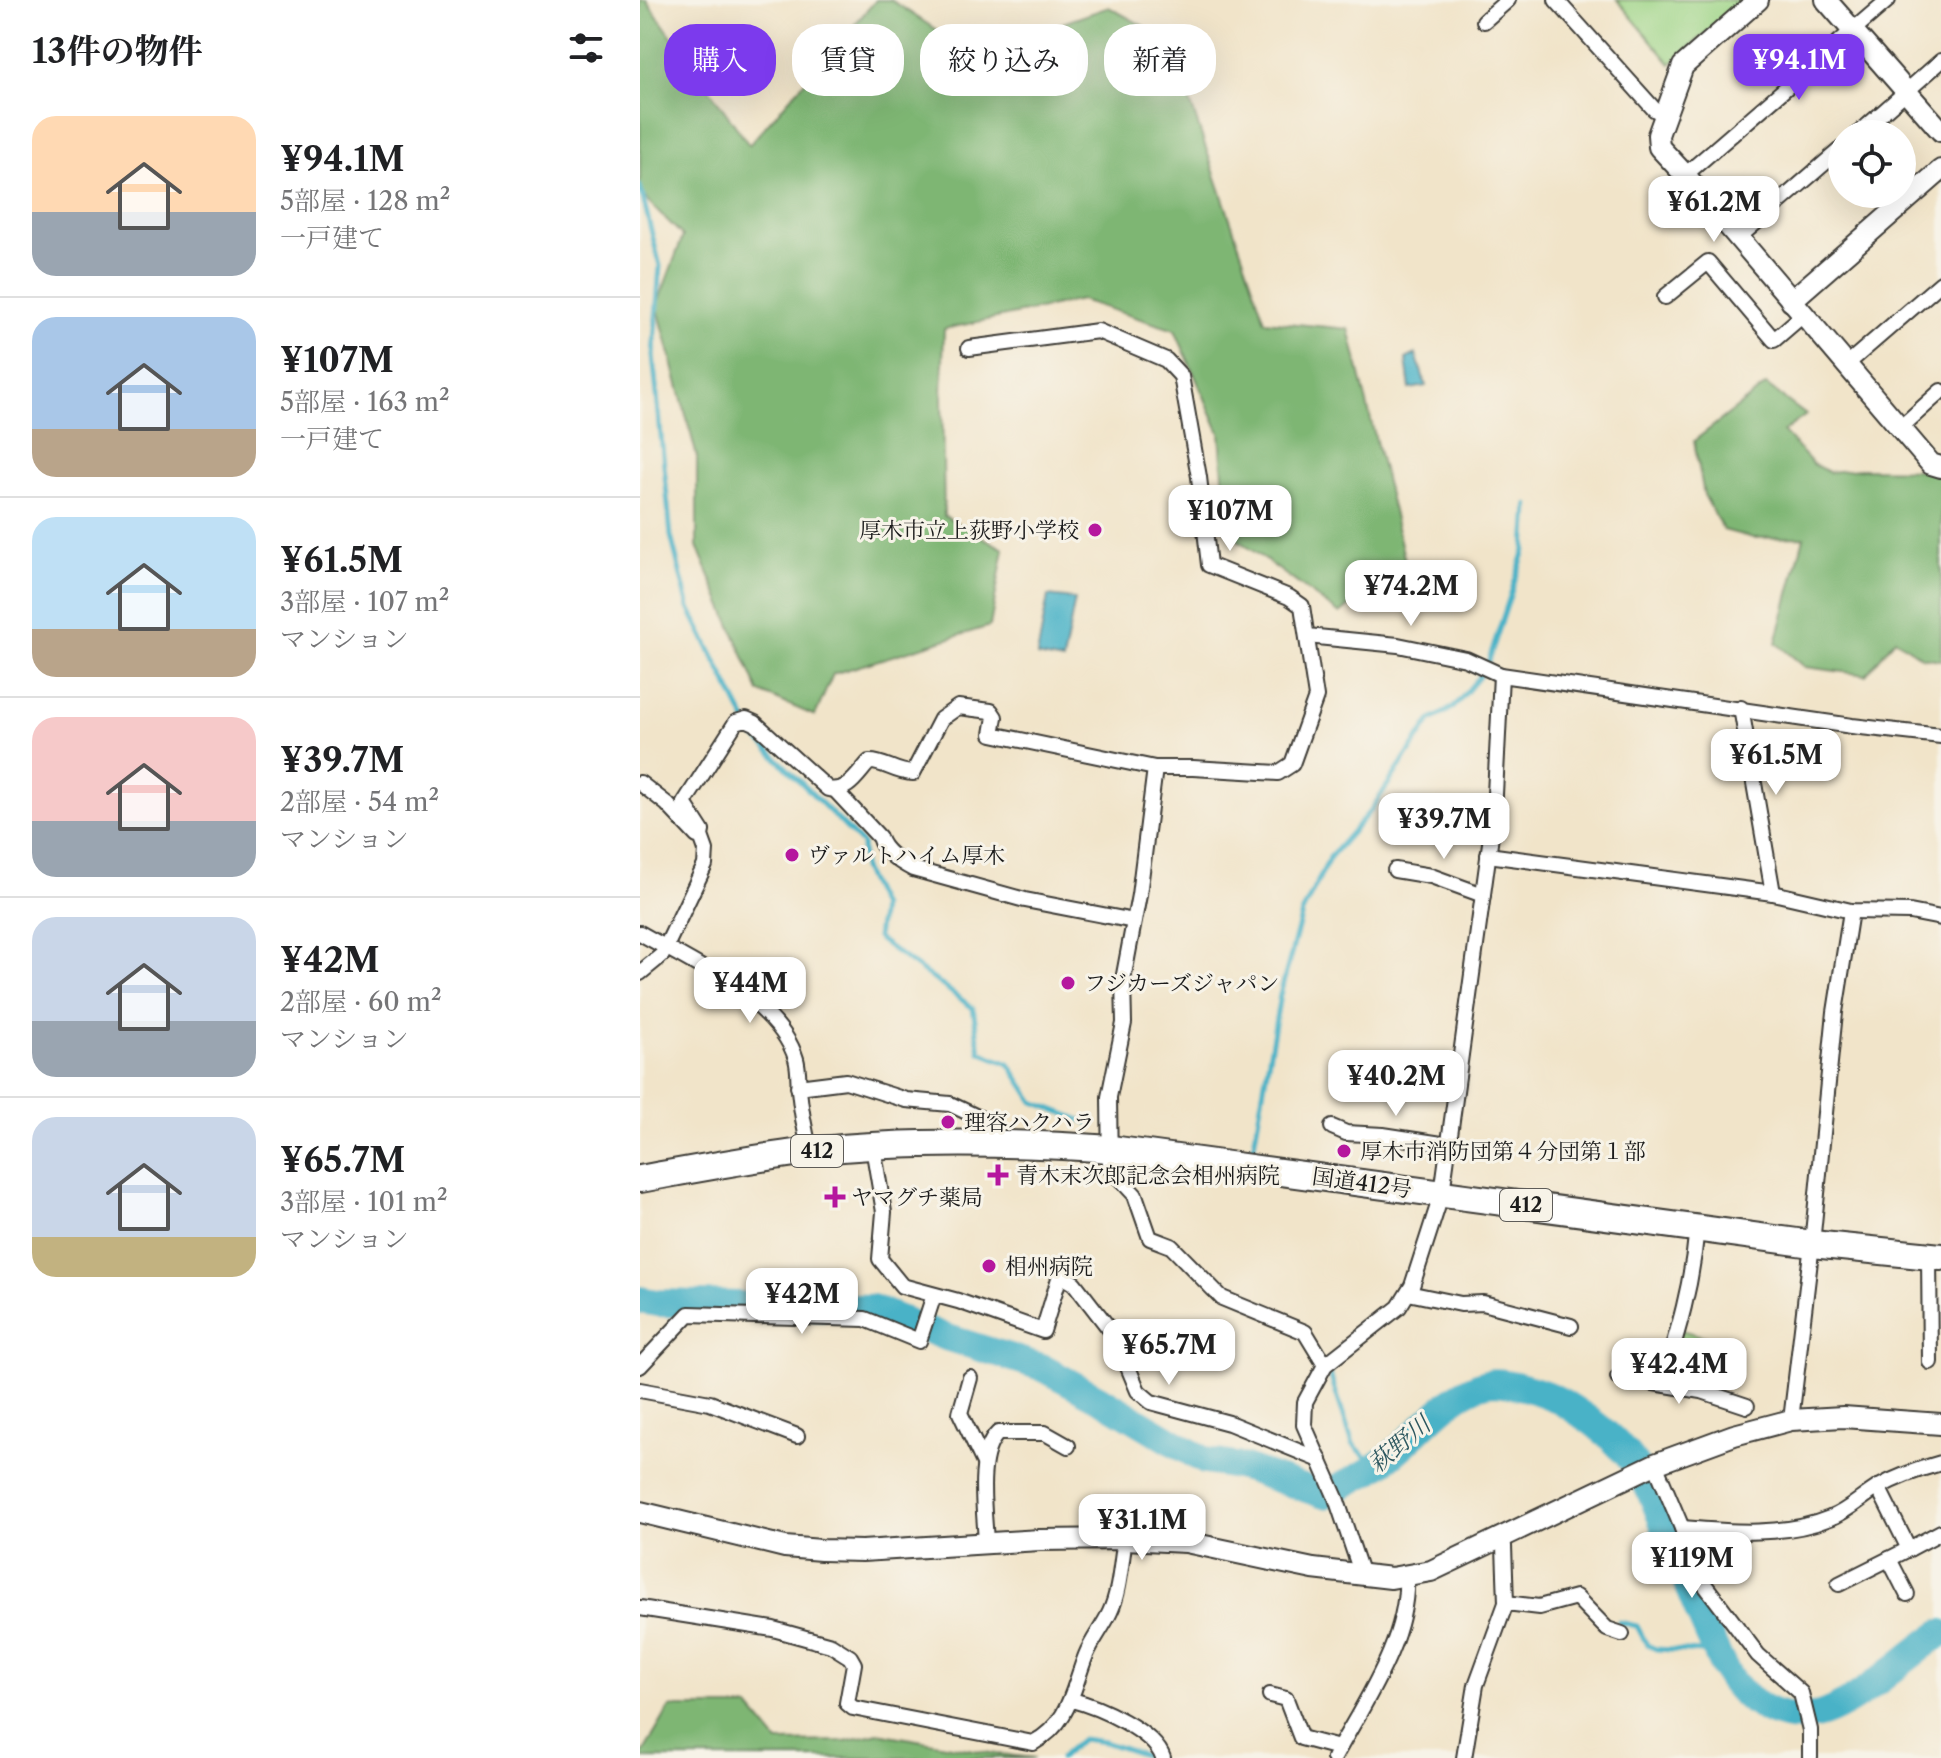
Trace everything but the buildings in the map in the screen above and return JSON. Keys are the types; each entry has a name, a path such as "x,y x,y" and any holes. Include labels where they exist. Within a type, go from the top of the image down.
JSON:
{"highway":[{"name":"国道412号","path":"640,1179 810,1151 995,1142 1111,1149 1812,1244 1935,1256"}],"street":[{"path":"1484,21 1508,0"},
{"path":"1556,0 1654,109 1665,115"},
{"path":"1758,0 1683,66 1658,135 1659,147 1931,464 1941,467"},
{"path":"1826,0 1941,131"},
{"path":"1685,175 1888,0"},
{"path":"1874,120 1941,61"},
{"path":"1738,238 1828,160"},
{"path":"1665,297 1708,262 1774,340 1797,308 1941,170"},
{"path":"1846,365 1941,283"},
{"path":"640,973 662,955 705,865 702,831 685,809 684,803 736,722 755,723 828,789 836,791 844,789 869,762 875,761 900,773 913,773 941,719 958,707 991,711 995,717 992,734 1155,768 1278,773 1292,764 1316,697 1302,606 1289,597 1209,565 1199,477 1181,376 1175,367 1166,360 1098,331 969,348"},
{"path":"1900,428 1941,391"},
{"path":"1307,636 1398,645 1466,659 1501,675 1941,736"},
{"path":"1362,1575 1336,1498 1304,1425 1305,1402 1325,1365 1399,1307 1408,1293 1442,1193 1494,814 1501,675"},
{"path":"1741,708 1773,893"},
{"path":"1155,768 1123,980 1124,1023 1109,1097 1110,1168 1135,1195 1150,1238 1171,1246 1222,1298 1305,1332 1325,1365"},
{"path":"640,783 667,804 701,838"},
{"path":"836,791 879,837 880,843 898,861 913,869 1025,900 1134,921"},
{"path":"1488,855 1773,893 1851,911 1910,912 1941,918"},
{"path":"1395,870 1431,876 1483,895"},
{"path":"1791,1420 1835,1012 1851,911"},
{"path":"640,933 707,971 772,1019 796,1059 802,1118 810,1151"},
{"path":"798,1087 846,1081 906,1100 950,1104 992,1124 995,1142"},
{"path":"1332,1127 1346,1133 1448,1145"},
{"path":"873,1147 884,1212 880,1259 902,1286 958,1301 1043,1331 1060,1275 1074,1283 1115,1336 1138,1391 1151,1402 1229,1423 1322,1465"},
{"path":"1661,1384 1693,1275 1697,1227"},
{"path":"1930,1362 1935,1256"},
{"path":"1408,1293 1461,1304 1483,1303 1571,1326"},
{"path":"640,1366 689,1314 865,1319 919,1341 934,1296"},
{"path":"1618,1377 1702,1391 1747,1406"},
{"path":"970,1378 960,1413 984,1463"},
{"path":"640,1390 710,1403 797,1436"},
{"path":"640,1512 785,1547 862,1551 1125,1539 1186,1542 1313,1569 1391,1578 1431,1571 1655,1464 1734,1435 1791,1420 1843,1417 1941,1424"},
{"path":"986,1543 984,1463 992,1439 998,1433 1045,1433 1068,1446"},
{"path":"1682,1528 1744,1533 1818,1523 1834,1517 1878,1487 1907,1472 1941,1463"},
{"path":"1655,1464 1682,1528 1695,1572 1758,1655 1801,1694 1810,1729 1810,1758"},
{"path":"1878,1487 1909,1549"},
{"path":"1839,1584 1941,1532"},
{"path":"1464,1758 1476,1685 1506,1603 1504,1546 1500,1537"},
{"path":"640,1608 773,1629 831,1645 850,1657 854,1664 847,1703 853,1708 1033,1743 1042,1739 1068,1710 1089,1648 1111,1610 1125,1539"},
{"path":"1889,1559 1907,1594"},
{"path":"1270,1695 1289,1698 1301,1738 1337,1753 1390,1653 1402,1620 1407,1592 1406,1575"},
{"path":"1506,1603 1539,1607 1576,1597 1607,1629 1622,1634"},
{"path":"1076,1639 1089,1648"},
{"path":"1072,1700 1126,1723 1151,1741 1163,1758"}],"green space":[{"path":"640,0 646,0 664,25 664,96 714,96 749,145 792,96 904,96 904,24 855,24 876,0 891,0 927,24 920,24 920,96 1088,96 1088,24 1060,24 1109,7 1140,24 1104,24 1104,96 1188,96 1265,321 1349,329 1405,561 1340,614 1227,532 1220,433 1175,330 1081,300 944,329 944,516 1004,549 990,626 833,674 815,716 759,692 697,546 697,457 657,305 683,236 640,193"},
{"path":"1617,0 1743,0 1671,64"},
{"path":"1766,385 1806,415 1783,432 1814,465 1829,472 1929,470 1941,474 1941,660 1922,657 1895,639 1866,675 1805,667 1776,643 1804,537 1753,538 1723,530 1704,495 1694,441"},
{"path":"1681,1330 1712,1339 1705,1363 1673,1355"},
{"path":"670,1707 749,1707 778,1742 845,1741 878,1733 1035,1758 640,1758"}],"water":[{"path":"1416,354 1426,386 1410,389 1406,359"},
{"path":"1048,596 1075,599 1063,661 1037,656"}],"waterway":[{"path":"640,186 660,266 653,355 671,536 689,608 752,733 862,844 863,869 881,907 877,938 973,1008 980,1052 1009,1064 1034,1102 1089,1123"},
{"path":"1253,1150 1280,995 1302,913 1330,857 1371,810 1430,721 1454,707 1489,660 1525,550 1528,505"},
{"name":"萩野川","path":"640,1300 657,1303 872,1308 945,1337 1041,1367 1205,1461 1242,1467 1324,1495 1358,1478 1391,1456 1443,1408 1471,1389 1494,1382 1525,1388 1555,1398 1582,1415 1602,1429 1635,1465 1651,1494 1722,1664 1731,1680 1757,1705 1779,1715 1803,1718 1830,1711 1863,1692 1941,1633"},
{"path":"1329,1371 1353,1444 1376,1467"},
{"path":"1619,1622 1637,1626 1647,1645 1656,1649 1717,1653"},
{"path":"1060,1758 1082,1739 1104,1742 1152,1758"}],"place":[{"name":"厚木市立上荻野小学校","path":"1095,530"},
{"name":"ヴァルトハイム厚木","path":"792,855"},
{"name":"フジカーズジャパン","path":"1068,983"},
{"name":"理容ハクハラ","path":"948,1122"},
{"name":"厚木市消防団第４分団第１部","path":"1344,1151"},
{"name":"青木末次郎記念会相州病院","path":"998,1175"},
{"name":"ヤマグチ薬局","path":"835,1197"},
{"name":"相州病院","path":"989,1266"}]}
